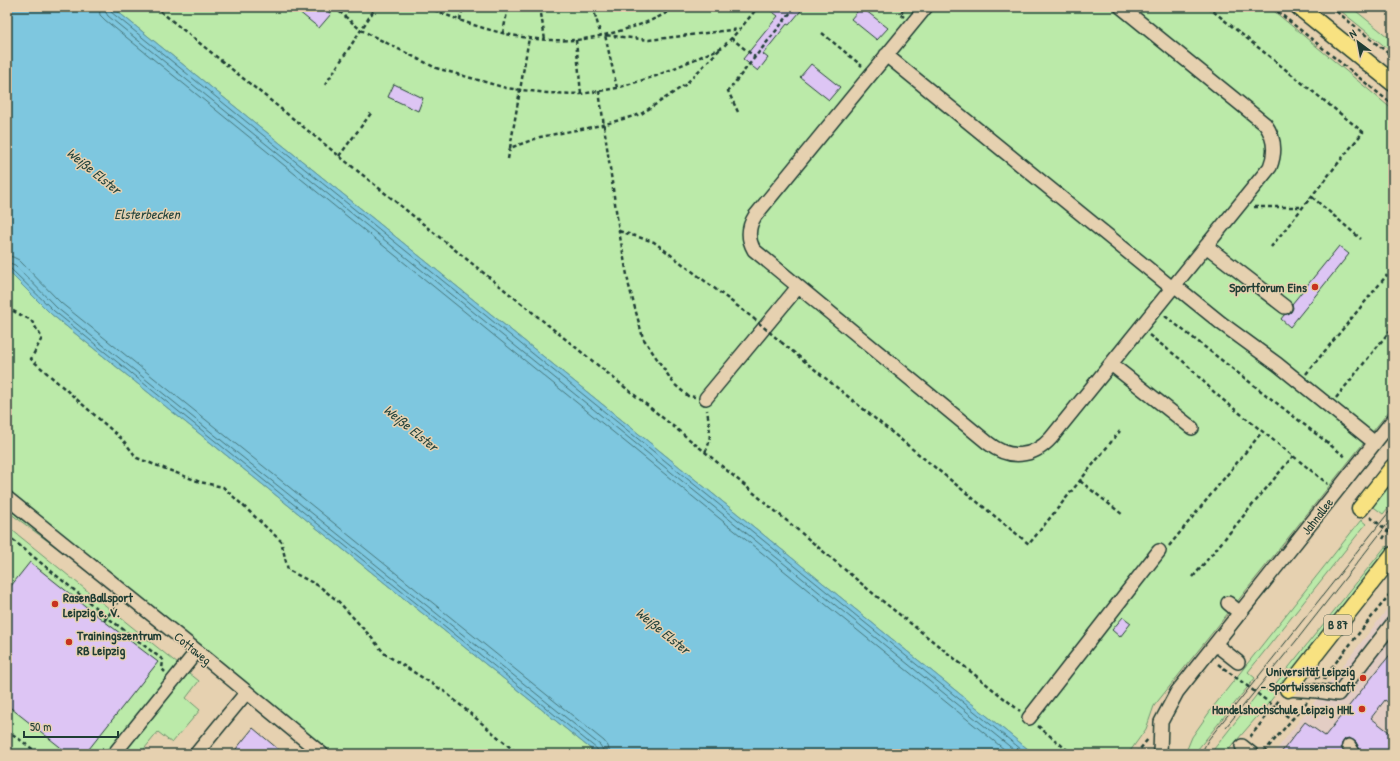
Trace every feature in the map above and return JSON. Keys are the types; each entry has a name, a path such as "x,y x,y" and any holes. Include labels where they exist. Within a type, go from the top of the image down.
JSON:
{"main road":[{"path":"1299,7 1393,83"},
{"path":"1360,509 1393,467"},
{"name":"B 87","path":"1288,689 1393,555"}],"street":[{"path":"926,7 751,222 749,236 754,250 994,448 1008,454 1016,455 1039,449 1046,444 1270,167 1274,152 1273,138 1265,124 1121,7"},
{"path":"886,55 1173,287 1300,382 1375,443"},
{"path":"1206,246 1285,307"},
{"path":"706,398 798,287"},
{"path":"1111,364 1192,428"},
{"name":"Jahnallee","path":"1160,754 1160,722 1176,692 1393,420"},
{"name":"Cottaweg","path":"9,504 197,651 322,754"},
{"path":"1029,718 1163,550"},
{"path":"1228,603 1240,613"},
{"path":"1288,689 1338,694 1393,623"},
{"path":"1215,644 1238,662"},
{"path":"114,754 197,651"},
{"path":"196,754 246,692"}],"path":[{"path":"155,7 704,452 875,595 1072,754"},
{"path":"334,7 361,30 436,68 506,88 547,93 581,94 617,88 656,76 723,47"},
{"path":"325,85 376,7"},
{"path":"428,7 460,20 503,33 545,40 576,40 606,35 640,25 667,13 676,7"},
{"path":"460,20 463,7"},
{"path":"503,33 508,7"},
{"path":"540,7 545,40"},
{"path":"663,7 667,13"},
{"path":"748,7 752,14"},
{"path":"510,148 540,137 602,125 641,114 685,85 740,29 758,7"},
{"path":"738,112 728,91 795,7"},
{"path":"1208,7 1363,132 1271,247"},
{"path":"1272,7 1393,106"},
{"path":"1331,7 1393,57"},
{"path":"593,8 602,36"},
{"path":"606,35 649,40 740,29"},
{"path":"822,33 865,68"},
{"path":"606,35 617,88"},
{"path":"508,159 529,38"},
{"path":"731,38 755,57"},
{"path":"576,40 581,94"},
{"path":"598,91 602,125 629,286 643,338 674,384 688,396 706,398 710,433 709,446 704,452"},
{"path":"338,156 372,112"},
{"path":"1312,197 1361,239"},
{"path":"1252,206 1303,207"},
{"path":"619,231 654,242 753,318 1030,544 1120,432"},
{"path":"1300,382 1388,275"},
{"path":"7,307 31,320 42,338 31,359 123,440 137,458 200,482 223,487 281,541 288,570 319,586 338,602 370,636 384,654 446,692 518,754"},
{"path":"1156,308 1357,466"},
{"path":"1330,406 1393,327"},
{"path":"1140,328 1184,362 1217,395 1325,482"},
{"path":"1163,550 1262,432"},
{"path":"1193,577 1293,456"},
{"path":"1080,481 1123,515"},
{"path":"1383,539 1388,530"},
{"path":"7,535 107,617 163,660 162,669 174,680"},
{"path":"1263,754 1324,683 1326,675 1393,590"},
{"path":"104,621 116,605"},
{"path":"1207,654 1229,674 1291,720"},
{"path":"1247,750 1274,707 1288,689"},
{"path":"7,730 39,754"}],"shaded area":[{"name":"Universität Leipzig - Sportwissenschaft","path":"1393,602 1393,754 1273,754"}],"green space":[{"path":"112,7 1269,7 1393,110 1393,406 1154,706 1146,729 1128,754 1034,754"},
{"path":"1336,7 1351,7 1393,41 1393,53"},
{"path":"7,270 51,314 597,754 323,754 197,651 7,511"},
{"path":"1393,478 1393,502 1383,514 1371,505"},
{"path":"1361,520 1366,524 1248,672 1255,678 1194,754 1185,754 1192,737 1213,707"},
{"name":"RasenBallsport Leipzig e. V.","path":"7,526 199,681 186,698 200,710 172,743 158,732 140,754 7,754"},
{"path":"1385,547 1390,547 1268,704 1225,754 1210,754 1263,687 1269,692"}],"water":[{"name":"Elsterbecken","path":"7,7 112,7 1034,754 597,754 51,314 7,270"}],"building":[{"path":"293,7 323,7 331,14 319,28"},
{"path":"766,7 804,7 789,25 787,24 763,54 768,58 758,71 743,59 778,16"},
{"path":"861,7 888,28 877,40 851,19"},
{"path":"811,64 840,87 829,100 800,77"},
{"path":"394,84 423,98 418,111 388,97"},
{"name":"Sportforum Eins","path":"1339,246 1349,254 1290,327 1281,319 1284,315 1291,312 1293,308 1292,304"},
{"name":"RasenBallsport Leipzig e. V.","path":"30,562 158,662 85,754 69,754 7,705 7,591"},
{"path":"1123,617 1131,623 1120,637 1112,630"},
{"path":"1393,651 1393,706 1385,700 1371,718 1393,735 1393,754 1362,754 1356,742 1349,738 1345,739 1341,747 1345,754 1280,754 1305,722 1325,736"},
{"path":"253,728 284,754 232,754"}],"tram line":[{"path":"1201,754 1208,740 1393,507"},
{"path":"1226,727 1296,641 1393,517"}],"place":[{"name":"Sportforum Eins","path":"1315,287"},
{"name":"RasenBallsport Leipzig e. V.","path":"55,604"},
{"name":"Trainingszentrum RB Leipzig","path":"69,642"},
{"name":"Universität Leipzig - Sportwissenschaft","path":"1363,678"},
{"name":"Handelshochschule Leipzig HHL","path":"1362,709"}],"water label":[{"name":"Weiße Elster","path":"94,171"},
{"name":"Weiße Elster","path":"411,428"},
{"name":"Weiße Elster","path":"663,631"}]}
